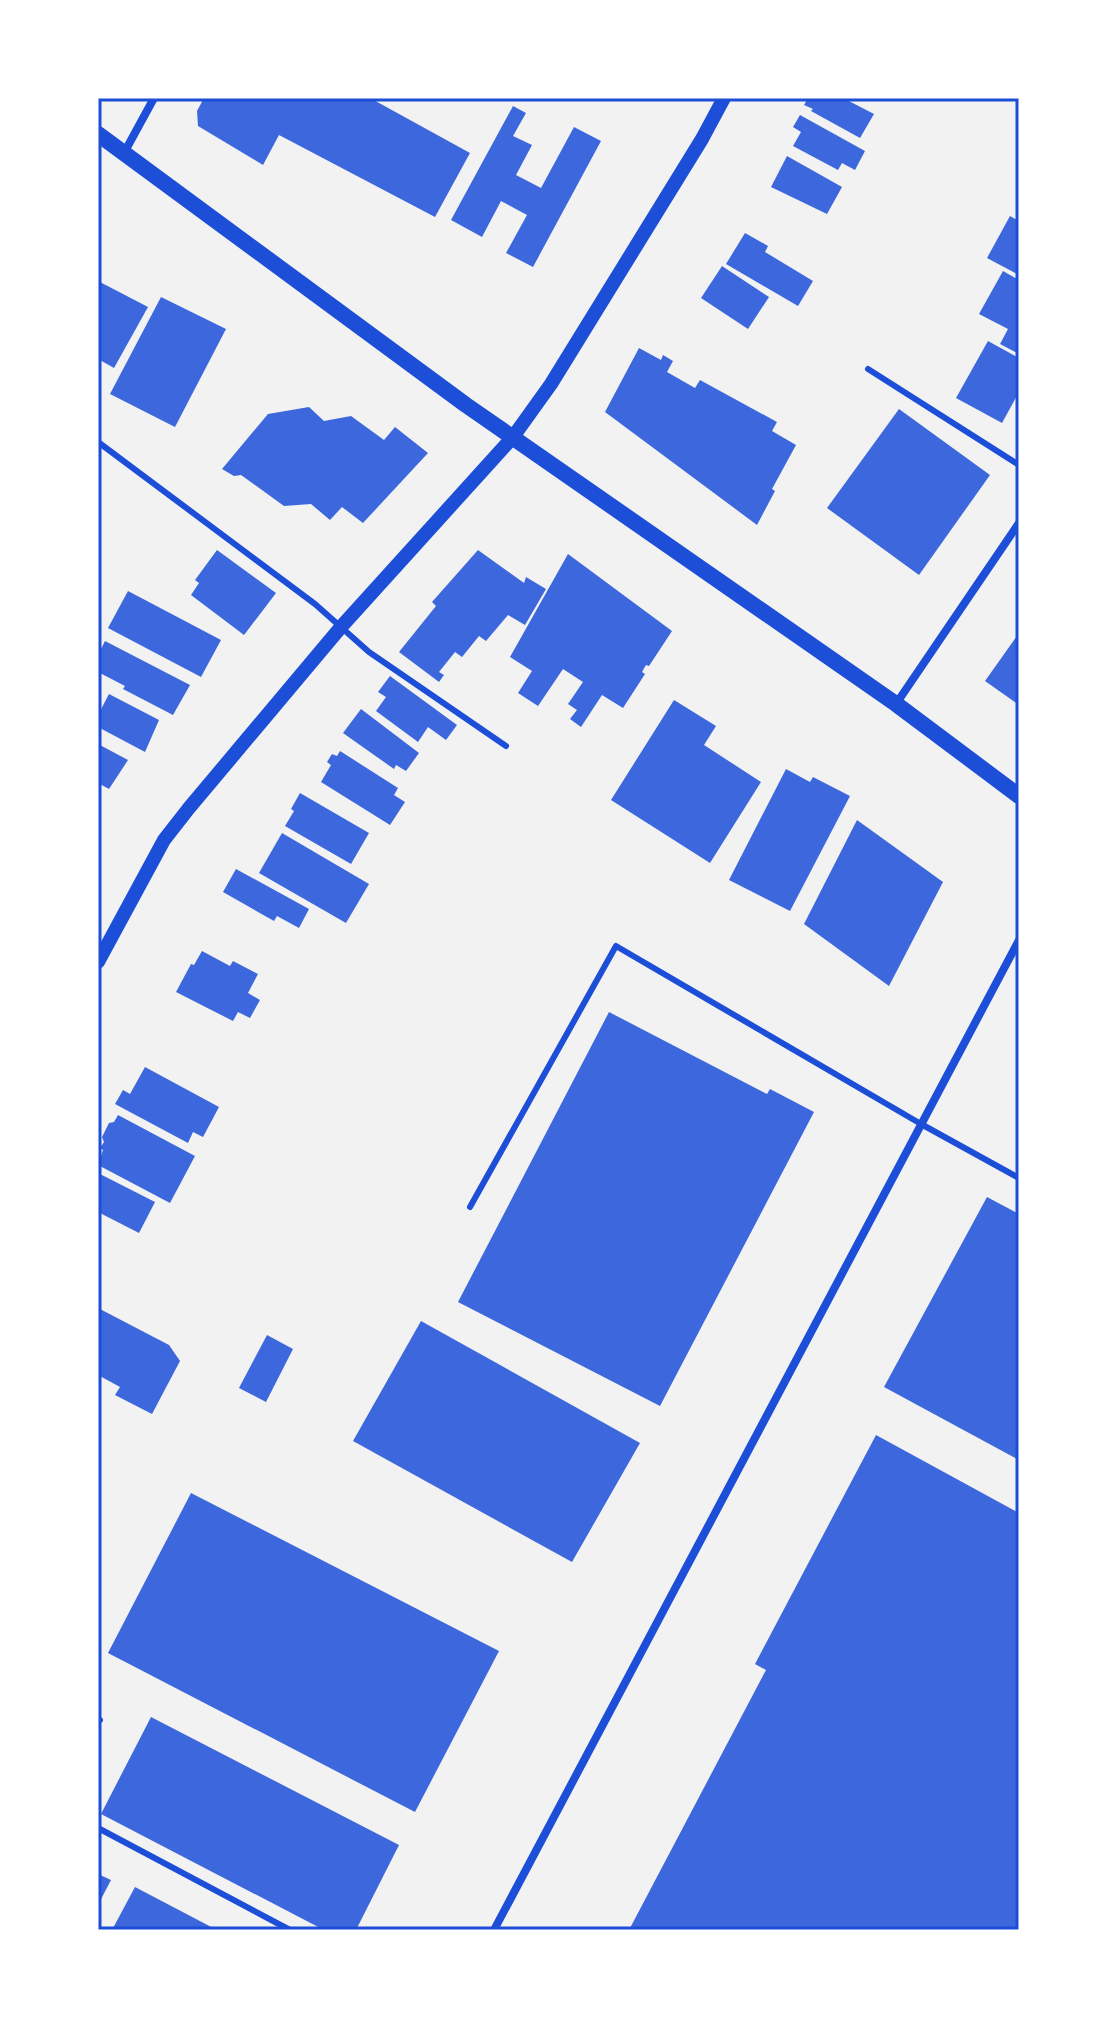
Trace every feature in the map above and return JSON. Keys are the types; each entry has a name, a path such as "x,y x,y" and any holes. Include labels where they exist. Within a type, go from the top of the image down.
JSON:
{"main road":[{"path":"98,134 513,437 896,704 1019,796"}],"street":[{"path":"124,153 154,98"},
{"path":"98,962 164,840 341,627 513,437 551,384 724,98"},
{"path":"896,704 1019,523"},
{"path":"494,1930 1019,940"}],"lane":[{"path":"868,369 1019,465"},
{"path":"98,442 279,577 369,652 506,746"},
{"path":"470,1207 616,946 1019,1178"},
{"path":"98,1828 290,1930"}],"building":[{"path":"204,98 370,98 470,153 435,217 279,135 263,165 198,126 197,111"},
{"path":"808,98 843,98 874,114 860,138 811,111 813,109 804,105"},
{"path":"513,106 526,113 513,136 532,145 516,175 541,188 574,127 601,141 533,267 506,253 527,215 501,201 482,237 451,220"},
{"path":"800,115 865,151 855,170 842,163 838,170 793,146 801,132 793,127"},
{"path":"787,156 842,187 827,214 771,187"},
{"path":"1010,216 1019,221 1019,275 987,258"},
{"path":"745,233 768,246 765,252 813,281 798,306 726,264"},
{"path":"722,266 769,297 748,329 701,298"},
{"path":"1003,271 1019,280 1019,354 1000,344 1008,329 979,314"},
{"path":"98,281 148,307 114,368 98,359"},
{"path":"161,297 226,329 175,427 110,394"},
{"path":"988,341 1019,358 1019,392 1002,423 956,398"},
{"path":"639,348 661,360 663,355 673,361 667,372 695,388 700,380 777,422 772,431 796,445 757,525 605,412"},
{"path":"309,407 324,421 351,416 384,440 395,427 428,453 363,523 342,507 330,520 311,504 284,506 241,475 234,476 222,469 268,414"},
{"path":"899,409 990,475 919,575 827,508"},
{"path":"217,550 276,593 244,635 191,595 199,583 195,580"},
{"path":"478,550 524,583 526,577 546,589 525,625 508,615 486,641 479,636 462,657 455,652 439,672 444,675 439,682 399,652 436,606 432,602"},
{"path":"568,554 672,631 649,666 646,665 642,672 645,674 623,708 602,695 581,727 570,719 577,710 568,704 583,682 563,669 538,706 518,693 532,671 510,657"},
{"path":"128,591 221,640 201,677 108,628"},
{"path":"1019,633 1019,705 985,681"},
{"path":"105,641 190,685 173,715 98,672 98,655"},
{"path":"390,676 457,725 446,740 428,727 418,742 376,711 386,697 378,692"},
{"path":"109,694 159,720 145,752 98,727 98,715"},
{"path":"674,700 716,726 704,745 761,782 710,863 611,800"},
{"path":"361,709 419,753 406,771 396,765 394,769 343,733"},
{"path":"98,744 128,760 109,789 98,783"},
{"path":"340,751 398,788 394,795 405,802 390,825 321,782 331,765 327,762 332,754 337,756"},
{"path":"786,769 810,782 813,777 850,796 790,911 729,880"},
{"path":"300,793 369,833 351,864 285,826"},
{"path":"857,820 943,882 889,986 804,924"},
{"path":"282,833 369,884 346,923 259,873"},
{"path":"236,869 309,909 299,928 277,916 274,921 223,892"},
{"path":"202,951 230,966 233,961 258,974 248,993 260,1000 250,1018 238,1012 233,1021 176,992"},
{"path":"609,1012 767,1094 770,1089 814,1112 660,1406 458,1302"},
{"path":"145,1067 219,1107 203,1137 193,1132 188,1143 115,1104 123,1090 130,1094"},
{"path":"118,1115 195,1156 170,1203 98,1165 103,1150 100,1148 104,1142 102,1137 109,1123 114,1122"},
{"path":"98,1173 155,1202 139,1233 98,1212"},
{"path":"987,1197 1019,1214 1019,1460 884,1387"},
{"path":"98,1308 169,1345 180,1361 152,1414 115,1395 120,1387 98,1375"},
{"path":"421,1321 640,1443 572,1562 353,1441"},
{"path":"267,1335 293,1349 266,1402 239,1388"},
{"path":"876,1435 1019,1513 1019,1930 629,1930 766,1670 755,1664"},
{"path":"191,1493 499,1651 415,1812 108,1653"},
{"path":"151,1717 399,1845 356,1930 324,1930 101,1814"},
{"path":"98,1874 111,1880 98,1905"},
{"path":"135,1887 217,1930 112,1930"}]}
